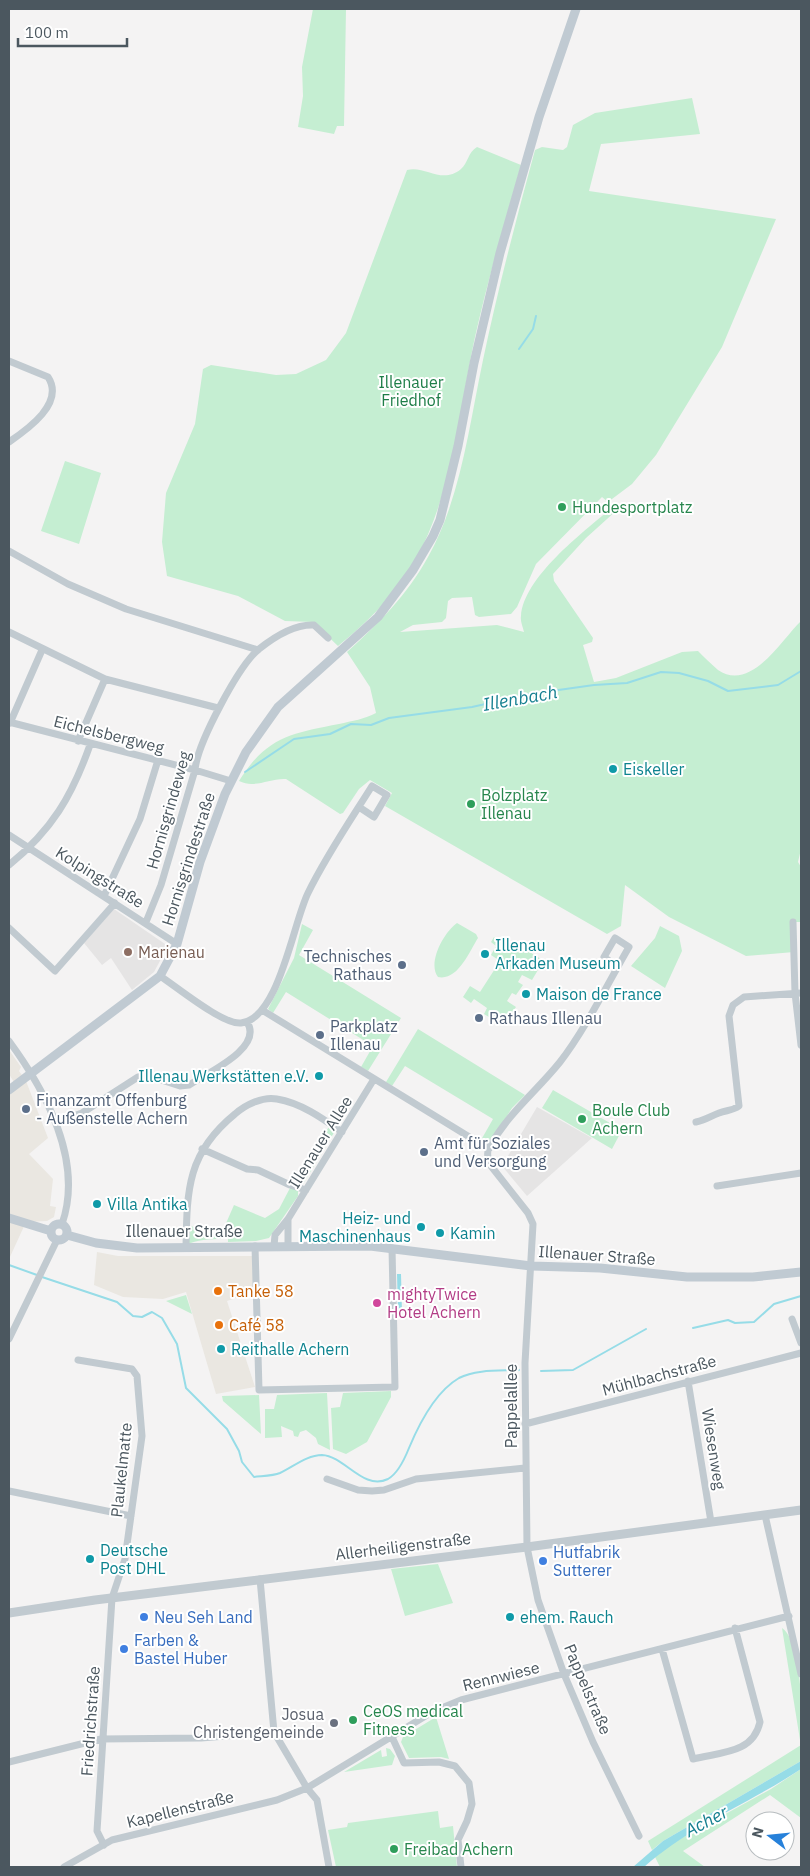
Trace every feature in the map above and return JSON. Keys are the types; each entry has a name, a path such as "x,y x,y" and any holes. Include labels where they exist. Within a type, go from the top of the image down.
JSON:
{"main road":[{"name":"Hornisgrindestraße","path":"9,1090 31,1071 92,1029 160,976 177,944 200,862 231,781 258,733 278,707 378,617 413,570 440,520 500,253 539,117 576,9"},
{"path":"9,1218 51,1231"},
{"path":"62,1224 68,1230 68,1235 64,1240 57,1240 52,1237 51,1231 55,1225 62,1224"},
{"name":"Illenauer Straße","path":"68,1235 96,1244 116,1246 392,1248 531,1266 600,1268 687,1277 753,1276 801,1272"}],"street":[{"path":"9,361 48,376 52,398 43,412 9,442"},
{"path":"9,551 68,584 126,610 258,650"},
{"name":"Hornisgrindeweg","path":"146,922 161,885 195,770 196,758 218,708 258,650 302,624 314,625 328,638"},
{"path":"9,632 42,650 105,679 218,708"},
{"path":"10,723 42,650"},
{"path":"78,741 105,679"},
{"name":"Eichelsbergweg","path":"10,723 158,760 231,781"},
{"path":"9,865 29,849 62,808 77,782 90,744"},
{"path":"104,896 140,819 158,760"},
{"path":"160,976 222,1019 232,1023 247,1022 262,1010 284,970 295,927 307,894 359,807"},
{"name":"Kolpingstraße","path":"9,835 146,922 177,944"},
{"path":"9,928 55,971 115,903"},
{"path":"793,922 801,1046"},
{"path":"262,1010 489,1149 513,1111 561,1060 618,967"},
{"path":"696,1122 709,1119 718,1113 733,1110 739,1106 729,1016 733,1005 744,997 798,993"},
{"path":"55,1122 82,1113 138,1077 149,1076 180,1086 189,1085 243,1050 251,1035 247,1022"},
{"path":"9,1041 31,1071 55,1122 66,1154 65,1208 62,1224"},
{"name":"Illenauer Allee","path":"274,1246 275,1236 288,1219 374,1079"},
{"path":"186,1247 185,1213 190,1178 202,1149 217,1128 240,1109 249,1104 274,1098 311,1112 342,1132"},
{"path":"202,1149 247,1169 258,1170 290,1185 306,1190"},
{"name":"Pappelallee","path":"489,1149 488,1157 491,1166 528,1213 533,1224 525,1362 527,1547"},
{"path":"717,1186 801,1173"},
{"path":"288,1219 288,1246"},
{"path":"9,1339 57,1240"},
{"path":"254,1246 259,1390 395,1387 392,1248"},
{"path":"792,1319 801,1343"},
{"name":"Mühlbachstraße","path":"525,1424 801,1353"},
{"name":"Plaukelmatte","path":"78,1360 132,1369 137,1376 142,1436 125,1559 112,1598"},
{"name":"Wiesenweg","path":"688,1381 712,1522"},
{"path":"327,1479 358,1490 372,1491 384,1490 416,1479 525,1468"},
{"path":"9,1491 131,1516"},
{"name":"Allerheiligenstraße","path":"9,1613 112,1598 527,1547 801,1510"},
{"path":"765,1515 801,1674"},
{"name":"Pappelstraße","path":"527,1547 538,1600 564,1674 639,1836"},
{"path":"260,1579 274,1732 307,1788 317,1800 329,1867"},
{"name":"Friedrichstraße","path":"104,1845 97,1831 112,1598"},
{"name":"Rennwiese","path":"307,1788 432,1712 461,1700 736,1628 789,1616"},
{"path":"662,1648 693,1759 746,1746 758,1732 760,1722 736,1628"},
{"path":"9,1762 102,1739 201,1738 274,1732"},
{"path":"392,1736 404,1763 439,1762 455,1766 469,1783 472,1804 468,1821 458,1840 461,1867"},
{"name":"Kapellenstraße","path":"64,1867 75,1864 112,1840 277,1800 307,1788"}],"shaded area":[{"name":"Marienau","path":"114,909 168,946 154,972 132,990 111,958 102,965 84,943"},
{"path":"9,1050 21,1067 19,1071 26,1081 48,1138 29,1154 53,1179 50,1206 56,1207 54,1217 47,1221 26,1222 9,1259 9,1095 17,1087 9,1074"},
{"path":"537,1107 592,1138 527,1196 502,1166"},
{"path":"97,1252 118,1256 252,1256 254,1292 227,1301 255,1387 216,1394 186,1292 163,1299 123,1297 94,1285"}],"green space":[{"path":"313,9 346,9 344,126 337,126 334,134 298,127 303,96 302,67"},
{"path":"692,98 700,134 601,144 589,191 776,219 722,347 656,455 632,484 608,502 602,497 536,564 517,607 511,614 479,617 475,615 472,597 452,598 448,601 446,618 442,622 413,625 400,632 497,625 524,632 521,616 525,601 533,585 558,555 615,505 617,510 586,538 553,574 554,581 593,638 592,642 583,645 594,682 616,678 682,652 698,651 718,670 730,675 742,675 765,661 801,621 801,849 798,862 801,867 801,922 794,922 794,952 746,956 669,917 625,885 621,926 607,934 385,806 392,793 370,780 359,789 343,813 340,814 286,779 256,784 239,781 259,755 282,739 294,734 358,720 376,713 370,687 347,652 370,631 411,584 428,557 449,511 463,461 501,281 535,150 542,147 563,150 567,147 573,125 595,113"},
{"name":"Illenauer Friedhof","path":"477,147 521,165 480,315 447,479 429,533 409,571 371,617 338,646 313,622 285,621 238,596 167,576 162,542 166,493 195,424 203,369 211,365 276,375 296,374 326,360 346,333 407,170 414,169 440,175 454,173 463,167"},
{"path":"65,461 101,473 79,544 41,531"},
{"path":"457,923 476,934 478,938 467,958 457,970 451,975 438,977 434,964 438,948 447,933"},
{"path":"302,924 313,930 299,955 401,1018 368,1071 361,1067 373,1046 286,992 273,1013 268,1009 294,958"},
{"path":"660,926 679,936 682,951 665,988 631,966 655,938"},
{"path":"494,937 498,939 500,937 520,952 523,948 541,959 538,963 541,965 532,980 522,975 518,982 523,985 516,995 512,993 507,1001 516,1007 502,1025 484,1014 487,1008 474,999 471,1003 463,997 470,986 480,992 500,961 491,955 496,946 491,942"},
{"path":"418,1029 525,1095 512,1108 491,1141 486,1143 481,1140 493,1119 405,1066 392,1086 386,1082"},
{"name":"Boule Club Achern","path":"553,1090 622,1130 612,1149 542,1108"},
{"path":"330,1125 335,1131 303,1184 295,1182"},
{"path":"290,1188 298,1190 298,1196 269,1238 256,1241 228,1242 228,1238 203,1240 188,1244 188,1230 191,1226 220,1237 234,1205 265,1218 279,1209"},
{"path":"186,1295 192,1314 166,1301"},
{"path":"391,1391 391,1397 367,1442 346,1454 333,1449 331,1408 340,1407 343,1393"},
{"path":"327,1393 330,1450 318,1444 316,1438 306,1430 300,1432 298,1437 294,1436 293,1431 281,1426 282,1437 265,1438 265,1409 274,1409 277,1395"},
{"path":"259,1395 261,1434 223,1401 222,1396"},
{"path":"438,1564 453,1603 405,1616 391,1569"},
{"path":"782,1628 788,1635 793,1647 800,1680 802,1715 800,1740"},
{"path":"436,1717 449,1759 441,1757 409,1758 401,1742 403,1737"},
{"path":"801,1745 801,1761 663,1841 652,1850 648,1841"},
{"path":"386,1748 390,1749 395,1756 392,1765 344,1772 381,1750 382,1757 387,1756"},
{"path":"801,1769 801,1818 795,1814 795,1811 792,1811 770,1795 683,1851 705,1867 660,1867 655,1857 671,1844 771,1789"},
{"name":"Freibad Achern","path":"438,1811 440,1828 453,1826 457,1867 336,1867 328,1830 347,1827 348,1823"}],"water":[{"path":"397,1274 401,1274 402,1313 398,1313"},
{"name":"Acher","path":"801,1761 801,1769 700,1827 662,1852 644,1867 633,1867 663,1841"}],"waterway":[{"path":"519,349 533,329 536,316"},
{"name":"Illenbach","path":"245,772 294,739 330,734 351,724 371,725 389,718 472,707 530,694 594,685 627,683 661,672 679,673 708,681 728,691 778,685 801,671"},
{"path":"9,1265 37,1275"},
{"path":"42,1277 117,1302 133,1316 142,1317 152,1312 162,1318 177,1344 186,1388 227,1429 239,1451 242,1462 254,1477 277,1474 306,1459 322,1455 338,1461 362,1477 370,1480 388,1479 400,1465 429,1409 442,1391 450,1384 459,1378 473,1373 519,1370"},
{"path":"693,1328 728,1320 735,1323 754,1322 774,1304 801,1296"},
{"path":"541,1371 573,1370 646,1329"}],"place":[{"name":"Hundesportplatz","path":"562,507"},
{"name":"Eiskeller","path":"613,769"},
{"name":"Bolzplatz Illenau","path":"471,804"},
{"name":"Marienau","path":"128,952"},
{"name":"Illenau Arkaden Museum","path":"485,954"},
{"name":"Technisches Rathaus","path":"402,965"},
{"name":"Maison de France","path":"526,994"},
{"name":"Rathaus Illenau","path":"479,1018"},
{"name":"Parkplatz Illenau","path":"320,1035"},
{"name":"Illenau Werkstätten e.V.","path":"319,1076"},
{"name":"Finanzamt Offenburg - Außenstelle Achern","path":"26,1109"},
{"name":"Boule Club Achern","path":"582,1119"},
{"name":"Amt für Soziales und Versorgung","path":"424,1152"},
{"name":"Villa Antika","path":"97,1204"},
{"name":"Heiz- und Maschinenhaus","path":"421,1227"},
{"name":"Kamin","path":"440,1233"},
{"name":"Tanke 58","path":"218,1291"},
{"name":"mightyTwice Hotel Achern","path":"377,1303"},
{"name":"Café 58","path":"219,1325"},
{"name":"Reithalle Achern","path":"221,1349"},
{"name":"Deutsche Post DHL","path":"90,1559"},
{"name":"Hutfabrik Sutterer","path":"543,1561"},
{"name":"Neu Seh Land","path":"144,1617"},
{"name":"ehem. Rauch","path":"510,1617"},
{"name":"Farben & Bastel Huber","path":"124,1649"},
{"name":"CeOS medical Fitness","path":"353,1720"},
{"name":"Josua Christengemeinde","path":"334,1723"},
{"name":"Freibad Achern","path":"394,1849"}]}
